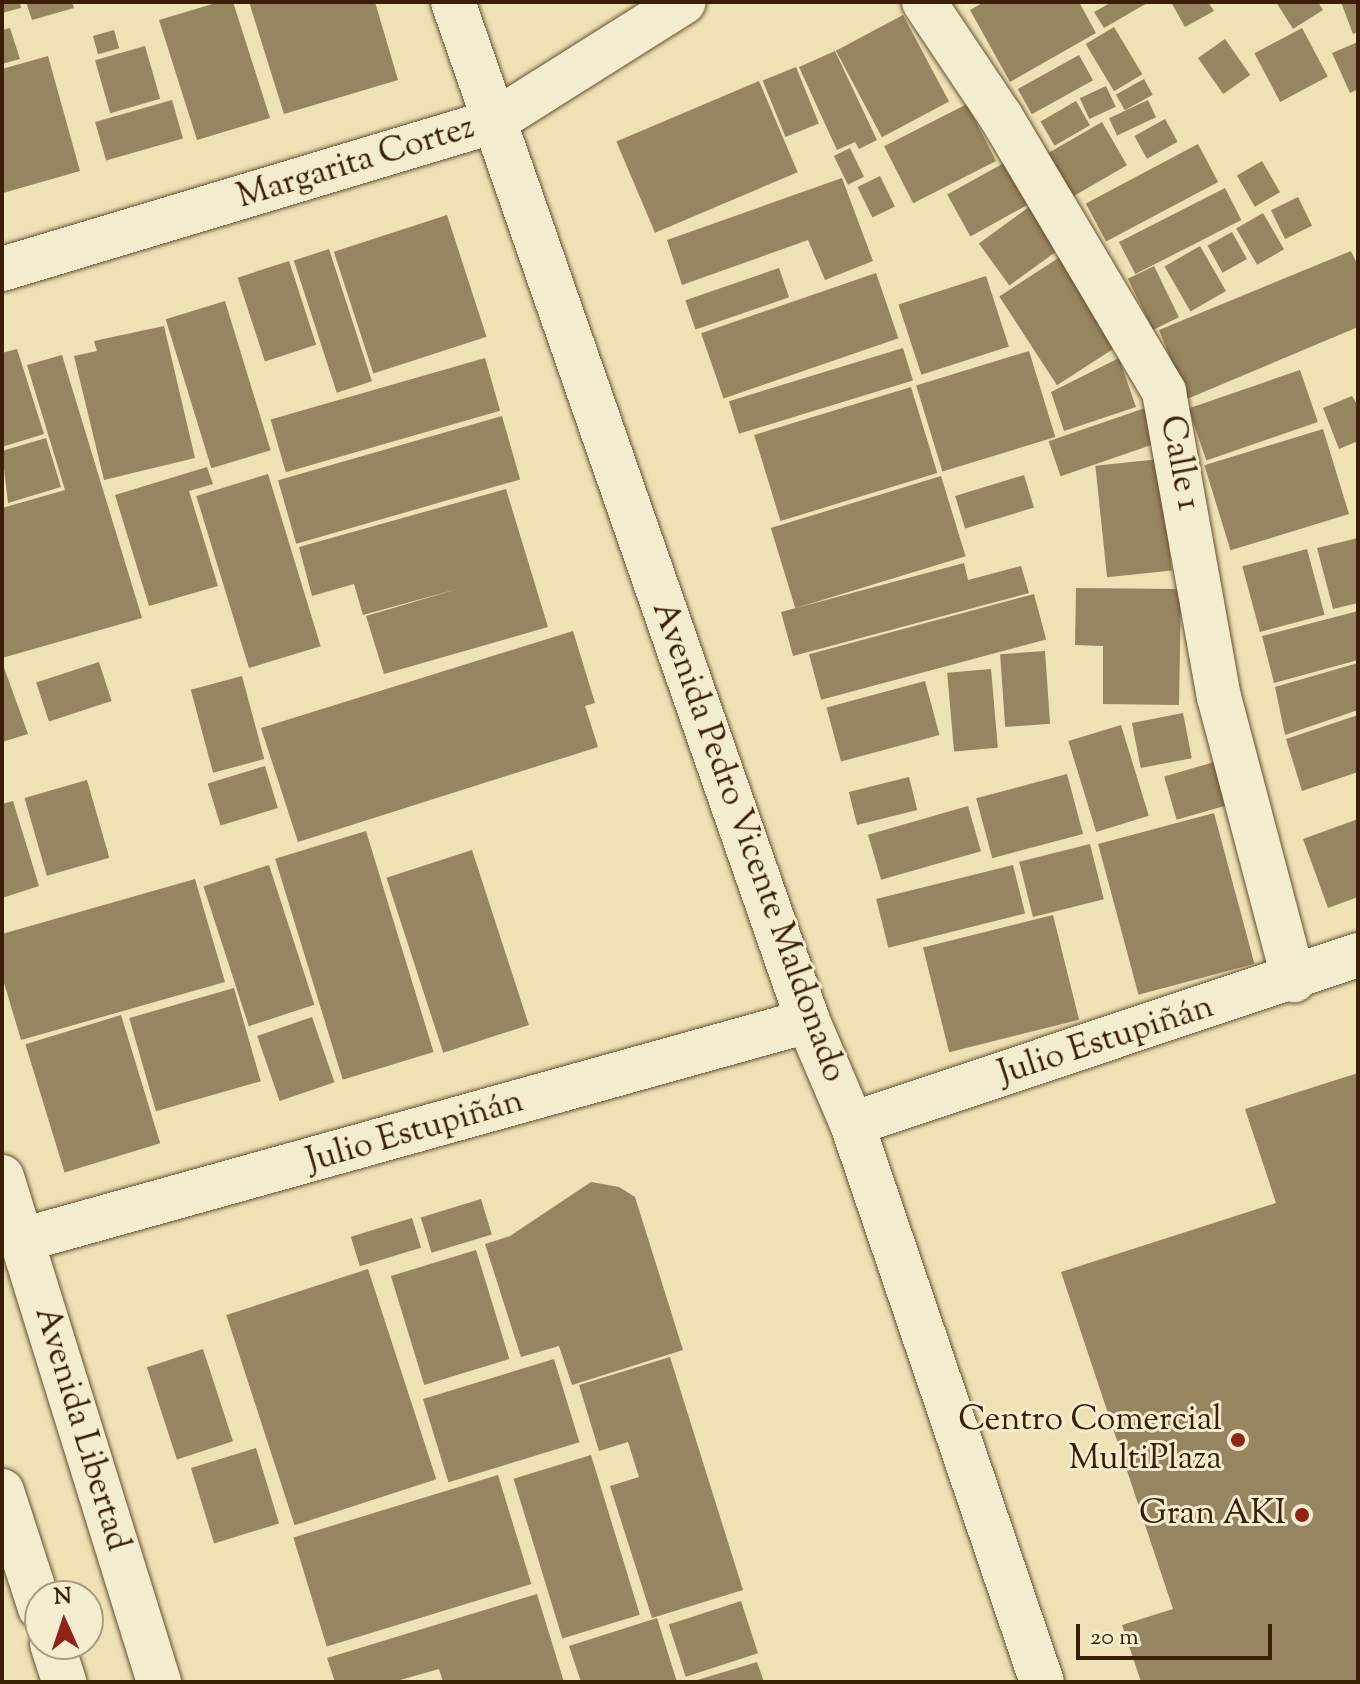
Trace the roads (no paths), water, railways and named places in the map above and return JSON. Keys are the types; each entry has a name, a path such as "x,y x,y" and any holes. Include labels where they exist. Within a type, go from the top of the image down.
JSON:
{"street":[{"name":"Avenida Pedro Vicente Maldonado","path":"453,2 808,1021 852,1124 1042,1682"},
{"name":"Margarita Cortez","path":"2,269 495,121 684,2"},
{"name":"Calle 1","path":"924,2 1001,117 1164,392 1176,437 1219,697 1294,980"},
{"name":"Julio Estupiñán","path":"852,1124 1294,980 1358,955"},
{"name":"Julio Estupiñán","path":"22,1240 808,1021"},
{"name":"Avenida Libertad","path":"2,1177 159,1682"},
{"path":"2,1491 31,1580"},
{"path":"57,1660 64,1682"}],"place":[{"name":"Centro Comercial MultiPlaza","path":"1238,1440"},
{"name":"Gran AKI","path":"1302,1515"}]}
